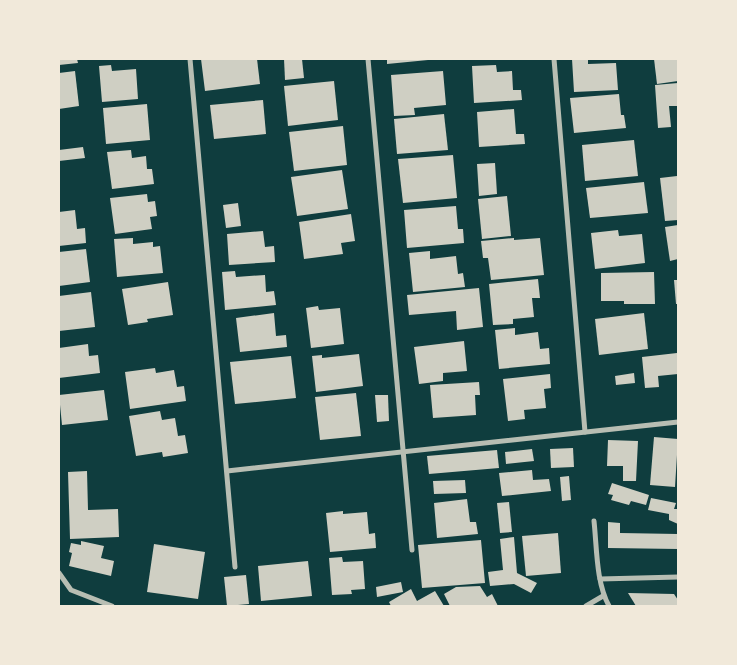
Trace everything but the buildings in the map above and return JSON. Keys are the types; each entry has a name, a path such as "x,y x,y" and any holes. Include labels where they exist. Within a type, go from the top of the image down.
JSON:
{"street":[{"path":"190,59 234,567"},
{"path":"368,59 412,550"},
{"path":"554,59 585,432"},
{"path":"227,472 678,422"},
{"path":"594,521 600,579 603,596 609,606"},
{"path":"59,573 72,590 112,606"},
{"path":"600,579 678,577"},
{"path":"586,606 603,596"}]}
